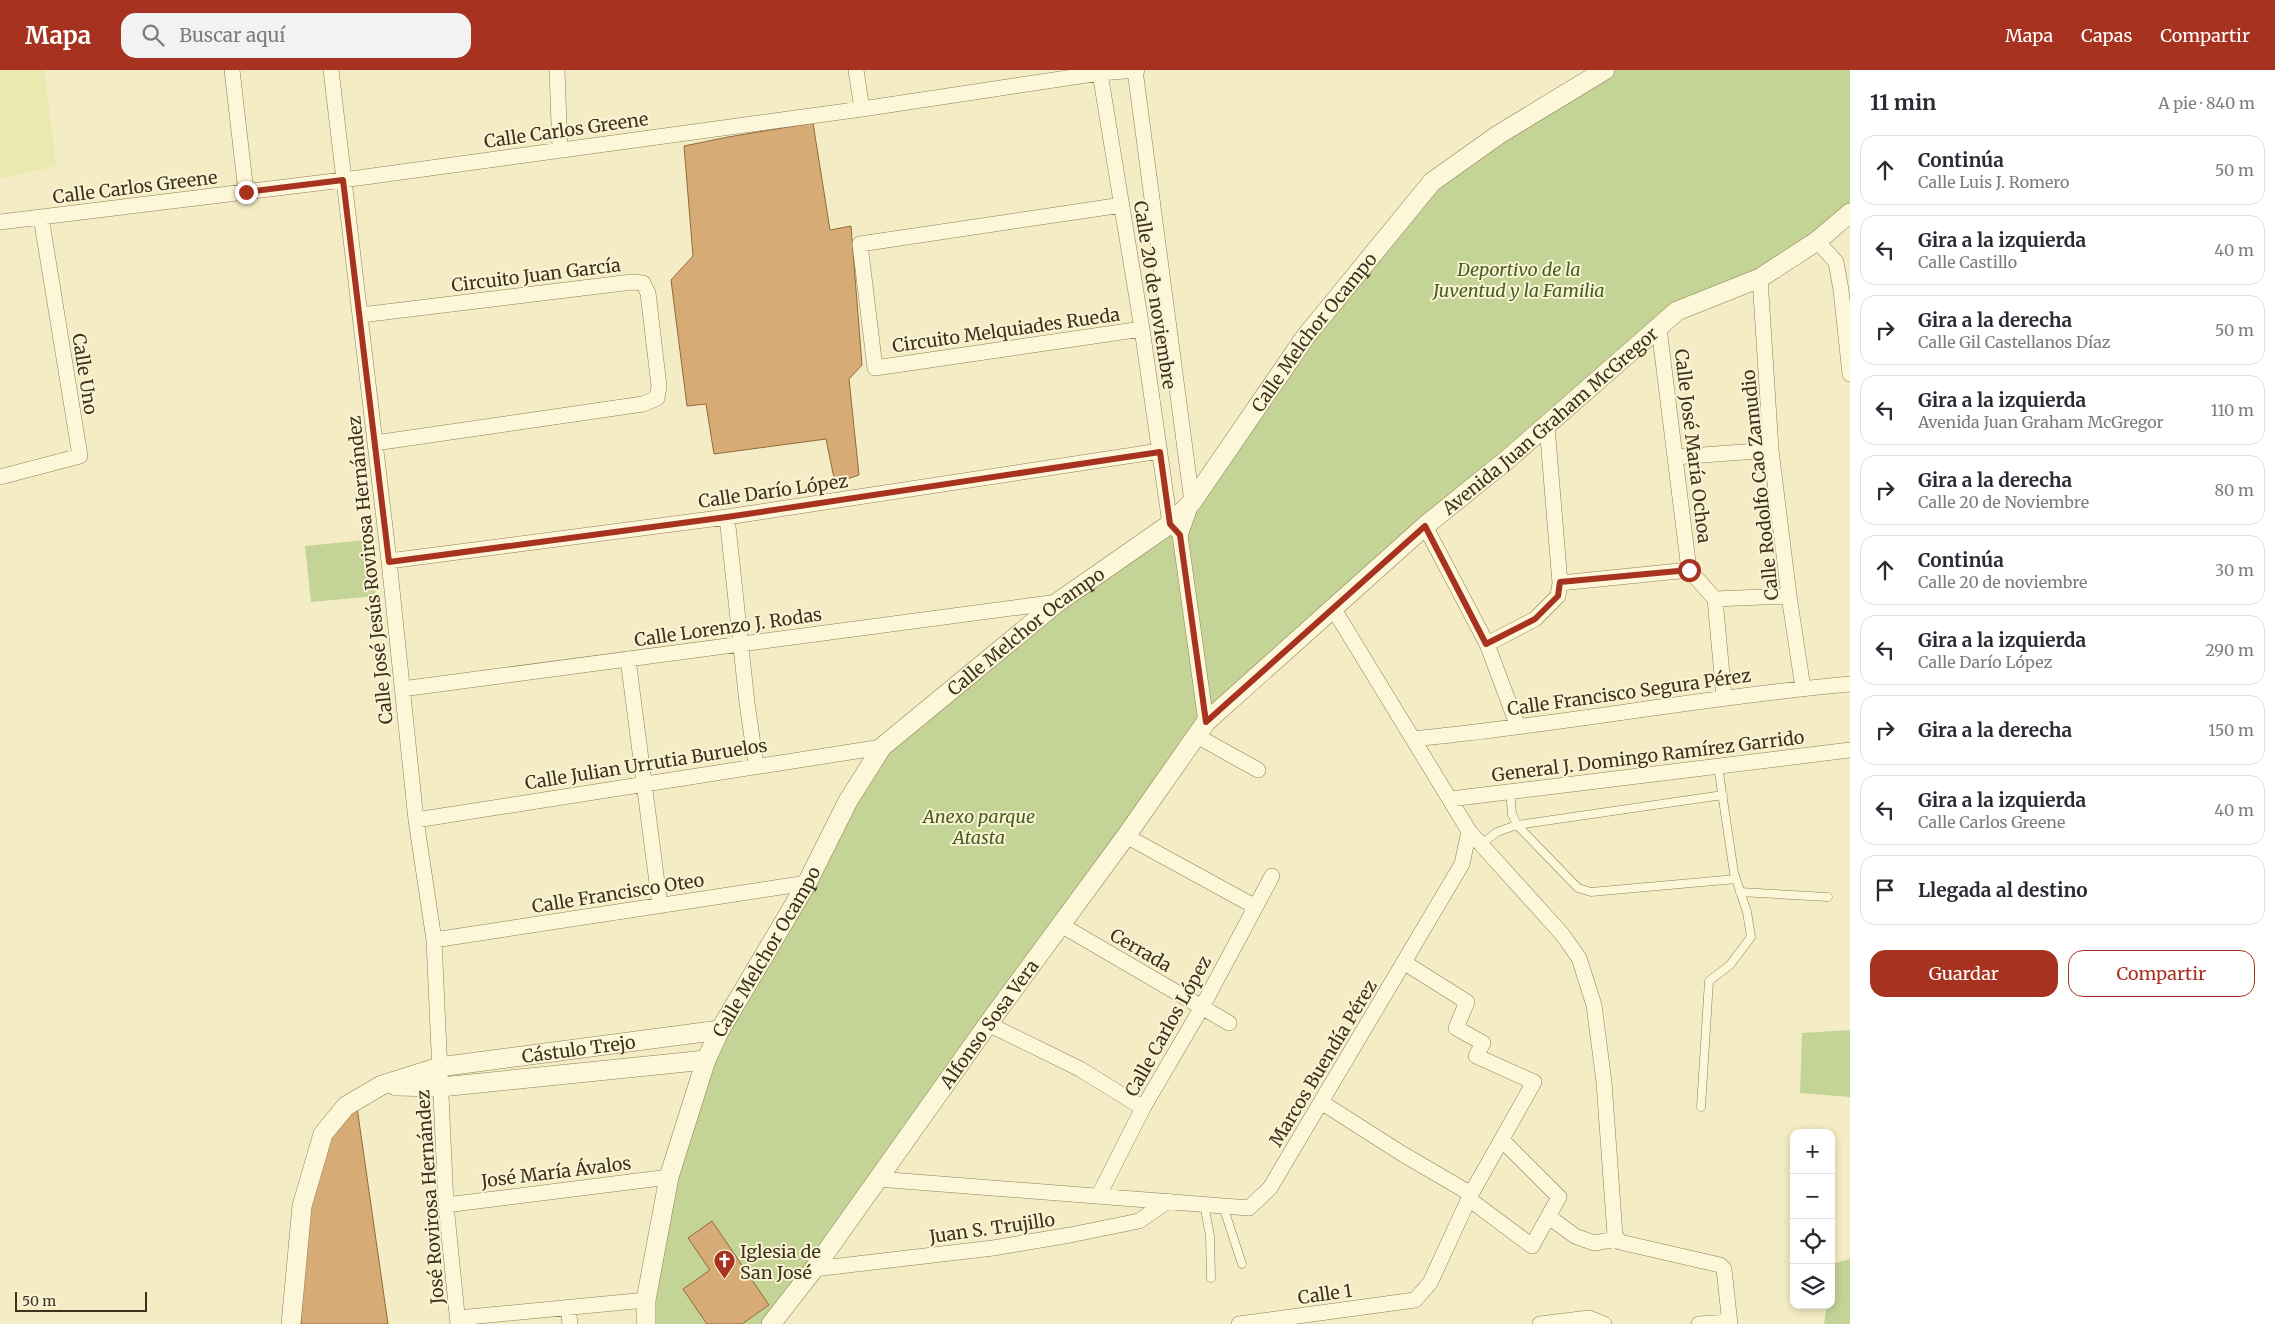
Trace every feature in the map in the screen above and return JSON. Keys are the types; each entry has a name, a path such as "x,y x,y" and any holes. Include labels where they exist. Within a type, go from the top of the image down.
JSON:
{"street":[{"path":"232,70 246,192"},
{"name":"Calle José Jesús Rovirosa Hernández","path":"331,70 389,562 416,820 434,940 439,1067"},
{"path":"557,70 560,150"},
{"path":"856,70 862,109"},
{"name":"Calle Carlos Greene","path":"0,222 343,180 862,109 1102,72 1136,70"},
{"name":"Calle 20 de noviembre","path":"1136,70 1192,502"},
{"name":"Calle Melchor Ocampo","path":"646,1324 646,1300 669,1178 706,1060 720,1030 807,883 848,801 882,747 1058,602 1175,530 1192,502 1306,336 1432,182 1498,135 1605,70"},
{"name":"Calle 20 de noviembre","path":"1102,72 1160,452 1175,530"},
{"name":"Circuito Melquiades Rueda","path":"1122,205 860,244 875,368 1142,329"},
{"name":"Avenida Juan Graham McGregor","path":"1201,729 1425,526 1547,426 1677,311 1760,278 1817,241 1850,213"},
{"name":"Calle Uno","path":"0,477 80,456 42,216"},
{"path":"1817,241 1836,262 1846,290 1850,374"},
{"name":"Calle Rodolfo Cao Zamudio","path":"1760,278 1772,450 1789,596 1803,688"},
{"name":"Circuito Juan García","path":"361,315 632,282 643,283 648,293 658,377 657,398 644,404 375,443"},
{"name":"Calle José María Ochoa","path":"1659,328 1689,570"},
{"path":"1486,644 1535,619 1558,596 1560,582 1547,426"},
{"path":"1675,457 1772,450"},
{"name":"Calle Darío López","path":"389,562 727,517 1160,452"},
{"path":"727,517 756,765"},
{"path":"1425,526 1486,644 1518,728"},
{"path":"1175,530 1201,729 1258,770"},
{"path":"1560,582 1689,570 1698,578 1714,599 1724,696"},
{"path":"1714,599 1789,596"},
{"name":"Calle Lorenzo J. Rodas","path":"402,690 1058,602"},
{"path":"1333,608 1469,831 1562,934 1579,958 1594,1006 1604,1082 1615,1235 1620,1242 1720,1265 1724,1269 1729,1323 1699,1324"},
{"path":"628,659 660,906"},
{"name":"Calle Francisco Segura Pérez","path":"1413,739 1518,728 1724,696 1850,684"},
{"name":"Alfonso Sosa Vera","path":"771,1324 814,1269 1201,729"},
{"name":"Calle Julian Urrutia Buruelos","path":"416,820 756,765 882,747"},
{"name":"General J. Domingo Ramírez Garrido","path":"1450,800 1850,750"},
{"name":"Marcos Buendía Pérez","path":"877,1179 1249,1208 1270,1188 1405,963 1462,864 1469,831"},
{"path":"1126,836 1254,906"},
{"name":"Calle Carlos López","path":"1098,1195 1143,1108 1202,1007 1254,906 1272,876"},
{"name":"Calle Francisco Oteo","path":"434,940 807,883"},
{"name":"Cerrada","path":"1061,925 1229,1023"},
{"path":"1405,963 1467,1002 1456,1028 1483,1043 1476,1056 1534,1082 1470,1196"},
{"path":"988,1024 1080,1068 1143,1108"},
{"name":"Cástulo Trejo","path":"291,1324 302,1206 323,1134 346,1106 382,1085 439,1067 720,1030"},
{"name":"Cástulo Trejo","path":"382,1085 441,1087 706,1060"},
{"name":"José Rovirosa Hernández","path":"439,1067 446,1205 458,1321"},
{"path":"1321,1102 1470,1196 1532,1246 1559,1197 1502,1140"},
{"name":"José María Ávalos","path":"446,1205 669,1178"},
{"name":"Calle 1","path":"1239,1324 1415,1300 1430,1283 1470,1196"},
{"name":"Juan S. Trujillo","path":"814,1269 993,1248 1070,1235 1139,1221 1168,1201"},
{"path":"1549,1217 1575,1236 1594,1243 1617,1239"},
{"path":"458,1321 568,1307 646,1300"},
{"path":"568,1307 570,1324"},
{"path":"1540,1324 1589,1318 1604,1324"}],"lane":[{"path":"1701,1107 1709,981 1730,965 1751,937 1747,912 1736,879 1718,766"},
{"path":"1510,791 1512,814 1517,825 1578,888 1592,892 1736,879"},
{"path":"1480,845 1497,832 1517,825 1723,795"},
{"path":"1740,892 1828,897"},
{"path":"1204,1204 1210,1236 1211,1278"},
{"path":"1223,1206 1242,1264"}],"green space":[{"path":"0,70 44,70 56,166 0,179"},
{"path":"1611,70 1850,70 1850,213 1817,241 1677,311 1206,722 770,1324 646,1324 646,1300 706,1060 882,747 1192,502 1432,182"},
{"path":"367,540 376,596 311,602 305,546"},
{"path":"1850,1030 1850,1097 1800,1093 1802,1033"},
{"path":"1850,1259 1850,1324 1824,1324 1826,1309 1835,1309 1835,1263"}],"building":[{"path":"813,123 830,230 851,226 862,365 849,379 859,475 835,483 826,439 714,454 706,404 687,406 671,280 693,256 684,146"},
{"path":"357,1107 388,1324 301,1324 307,1208 333,1132"},
{"name":"Iglesia de San José","path":"712,1221 769,1305 742,1324 707,1324 683,1289 710,1270 688,1238"}],"place":[{"name":"Iglesia de San José","path":"724,1280"}],"route":[{"path":"246,192 343,180 361,315 389,562 727,517 1160,452 1170,524 1180,535 1206,722 1425,526 1486,644 1535,619 1558,596 1560,582 1689,570"}],"park label":[{"name":"Deportivo de la Juventud y la Familia","path":"1519,279"},
{"name":"Anexo parque Atasta","path":"979,826"}]}
